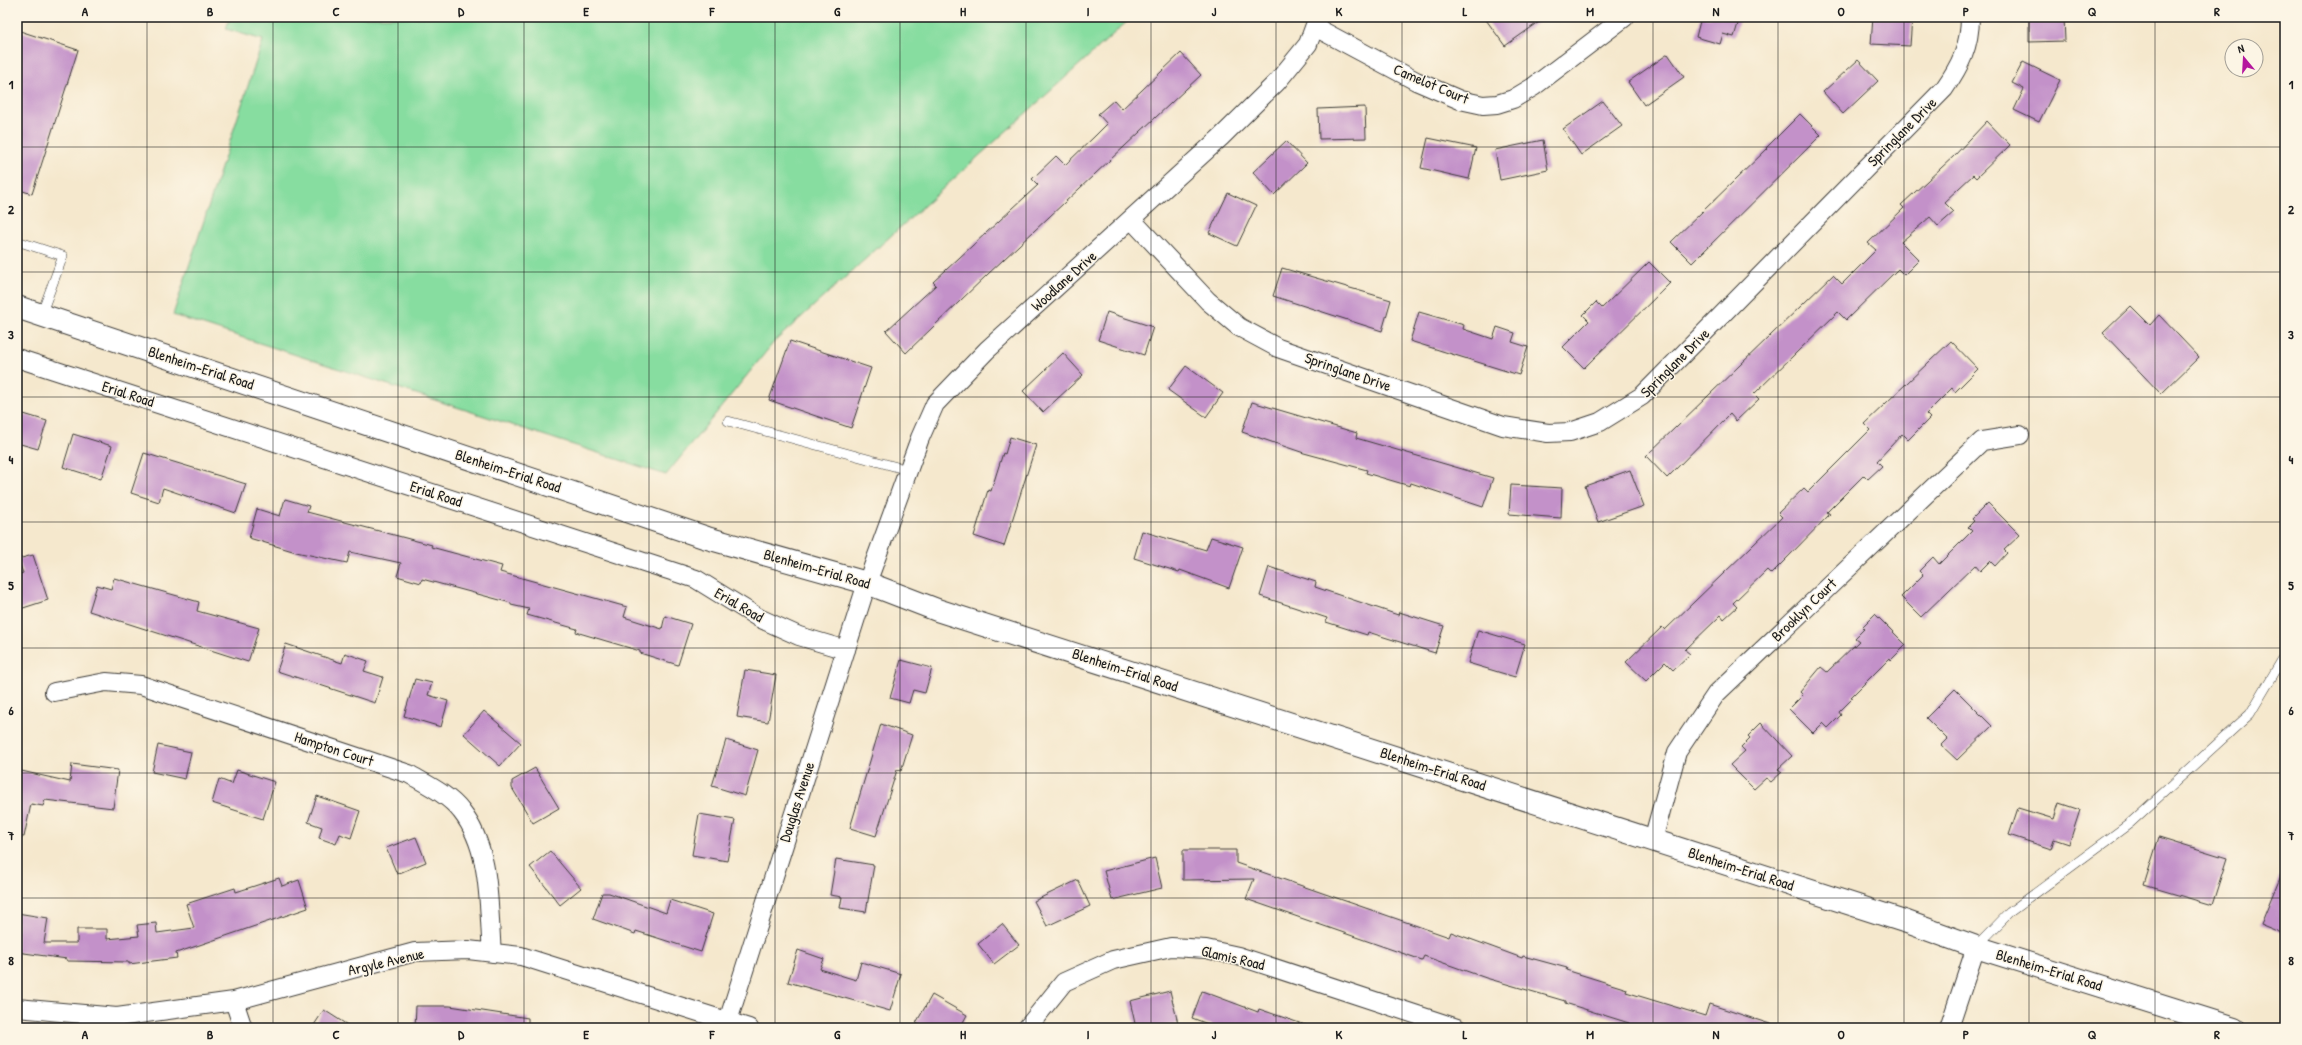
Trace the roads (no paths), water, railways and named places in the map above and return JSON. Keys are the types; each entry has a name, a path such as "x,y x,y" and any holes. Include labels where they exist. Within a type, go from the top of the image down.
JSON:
{"main road":[{"name":"Blenheim-Erial Road","path":"17,307 707,538 867,583 937,610 1907,922 1976,947 2234,1028"}],"street":[{"name":"Camelot Court","path":"1317,22 1416,81 1460,100 1483,104 1497,104 1513,99 1533,86 1625,17"},
{"name":"Springlane Drive","path":"1131,219 1208,301 1239,327 1278,348 1503,426 1548,433 1570,432 1600,422 1642,396 1944,89 1961,65 1970,30 1970,17"},
{"name":"Woodlane Drive","path":"867,583 908,470 935,404 987,350 1221,136 1276,82 1308,44 1317,22"},
{"name":"Erial Road","path":"17,358 696,579 759,618 799,636 846,650"},
{"name":"Brooklyn Court","path":"1653,840 1677,752 1716,694 1982,441 2020,435"},
{"name":"Douglas Avenue","path":"728,1021 867,583"},
{"name":"Hampton Court","path":"54,692 106,682 141,685 409,774 442,794 461,811 478,840 484,868 492,953"},
{"name":"Glamis Road","path":"1027,1028 1064,982 1113,960 1171,947 1206,949 1238,956 1457,1028"},
{"path":"1949,1028 1976,947"},
{"name":"Argyle Avenue","path":"17,1008 117,1017 234,1001 415,952 468,950 521,956 749,1028"},
{"path":"234,1001 243,1028"}],"lane":[{"path":"17,241 63,256 41,315"},
{"path":"728,421 908,470"},
{"path":"1976,947 2010,912 2129,824 2250,714 2282,660"}]}
